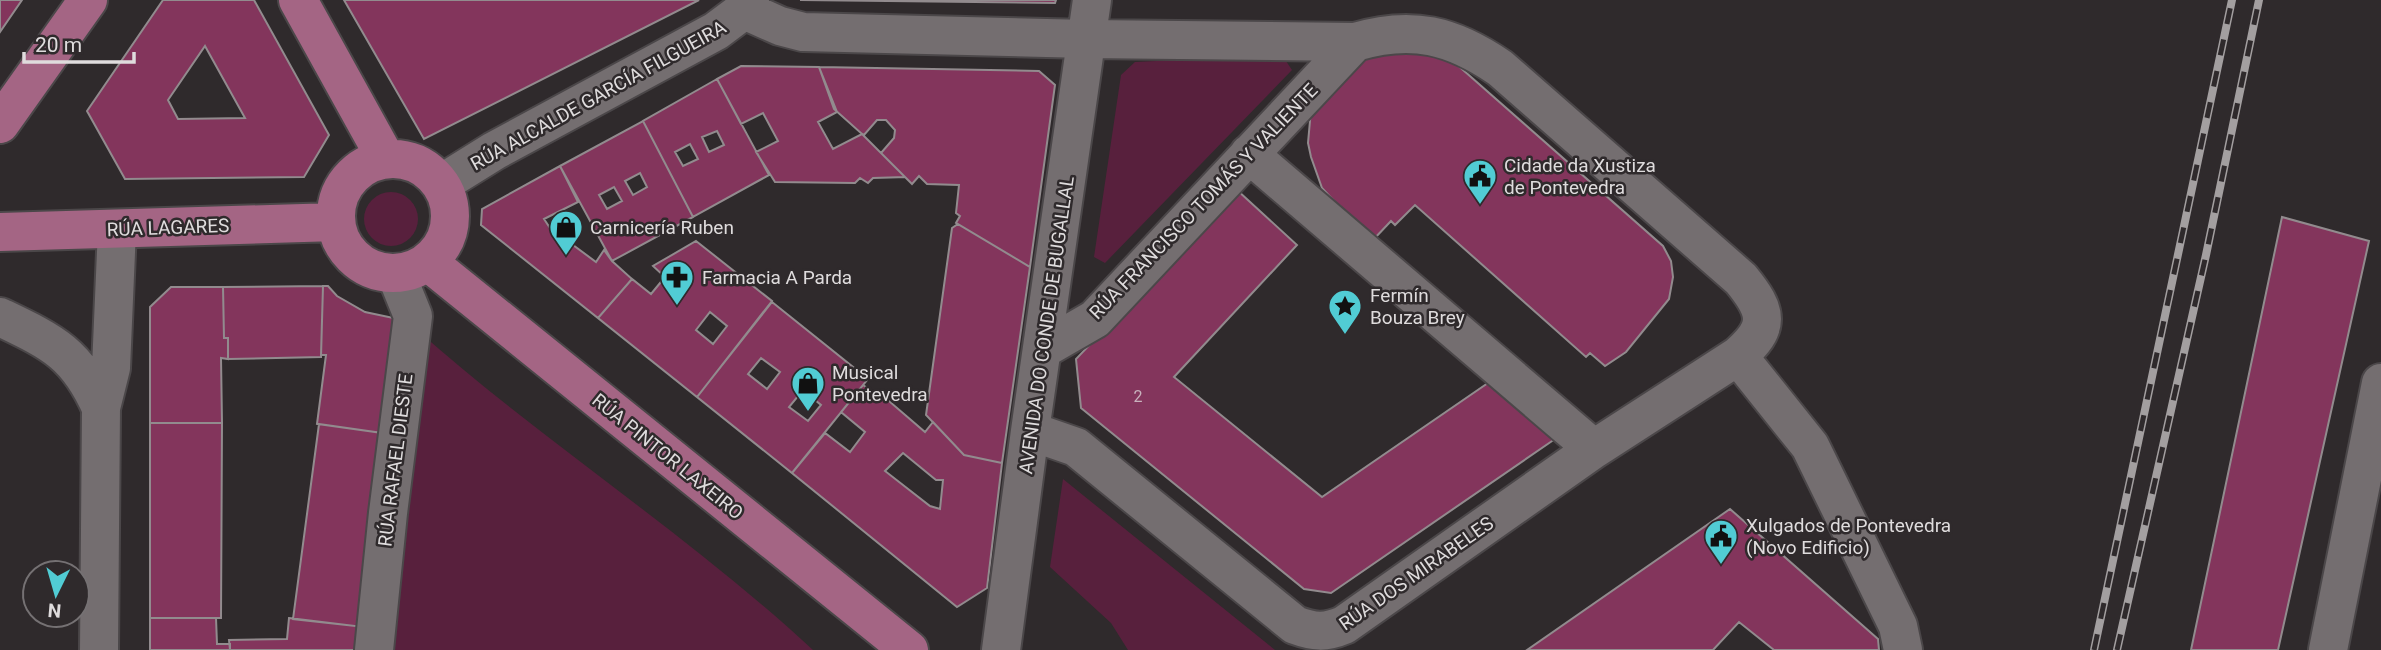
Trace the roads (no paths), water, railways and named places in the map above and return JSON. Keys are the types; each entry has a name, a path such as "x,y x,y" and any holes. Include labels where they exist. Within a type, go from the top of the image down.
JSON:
{"main road":[{"path":"0,124 88,0"},
{"path":"298,0 386,159"},
{"path":"386,159 402,159 431,172 440,184 449,201 451,218 448,235 440,250 412,268 378,271 350,254 341,239 336,222 337,204 343,188 354,174 369,164 386,159"},
{"name":"RÚA LAGARES","path":"0,232 336,222"},
{"name":"RÚA PINTOR LAXEIRO","path":"412,268 909,650"}],"street":[{"name":"AVENIDA DO CONDE DE BUGALLAL","path":"1002,650 1030,431 1092,0"},
{"name":"RÚA ALCALDE GARCÍA FILGUEIRA","path":"440,184 494,151 716,31 747,5 780,26 803,32 1087,39"},
{"path":"1087,39 1355,43 1374,37 1416,33 1447,39 1476,52 1500,68 1741,279 1756,298 1762,314 1761,328 1755,341 1738,356 1810,446 1898,626 1903,650"},
{"name":"RÚA FRANCISCO TOMÁS Y VALIENTE","path":"1042,349 1095,319 1355,43"},
{"path":"1249,154 1594,449"},
{"path":"99,650 101,408 111,368 117,229"},
{"name":"RÚA RAFAEL DIESTE","path":"374,650 387,513 412,316 412,268"},
{"path":"0,317 37,334 68,355 90,383 101,408"},
{"name":"RÚA DOS MIRABELES","path":"1030,431 1076,447 1280,615 1313,632 1329,631 1344,625 1594,449 1738,356"},
{"path":"2328,650 2381,383"}],"railway":[{"path":"2094,650 2232,0"},
{"path":"2117,650 2206,255 2259,0"}],"place":[{"name":"Cidade da Xustiza de Pontevedra","path":"1480,206"},
{"name":"Carnicería Ruben","path":"566,257"},
{"name":"Farmacia A Parda","path":"677,307"},
{"name":"Fermín Bouza Brey","path":"1345,336"},
{"name":"Musical Pontevedra","path":"808,413"},
{"name":"Xulgados de Pontevedra (Novo Edificio)","path":"1721,566"}]}
